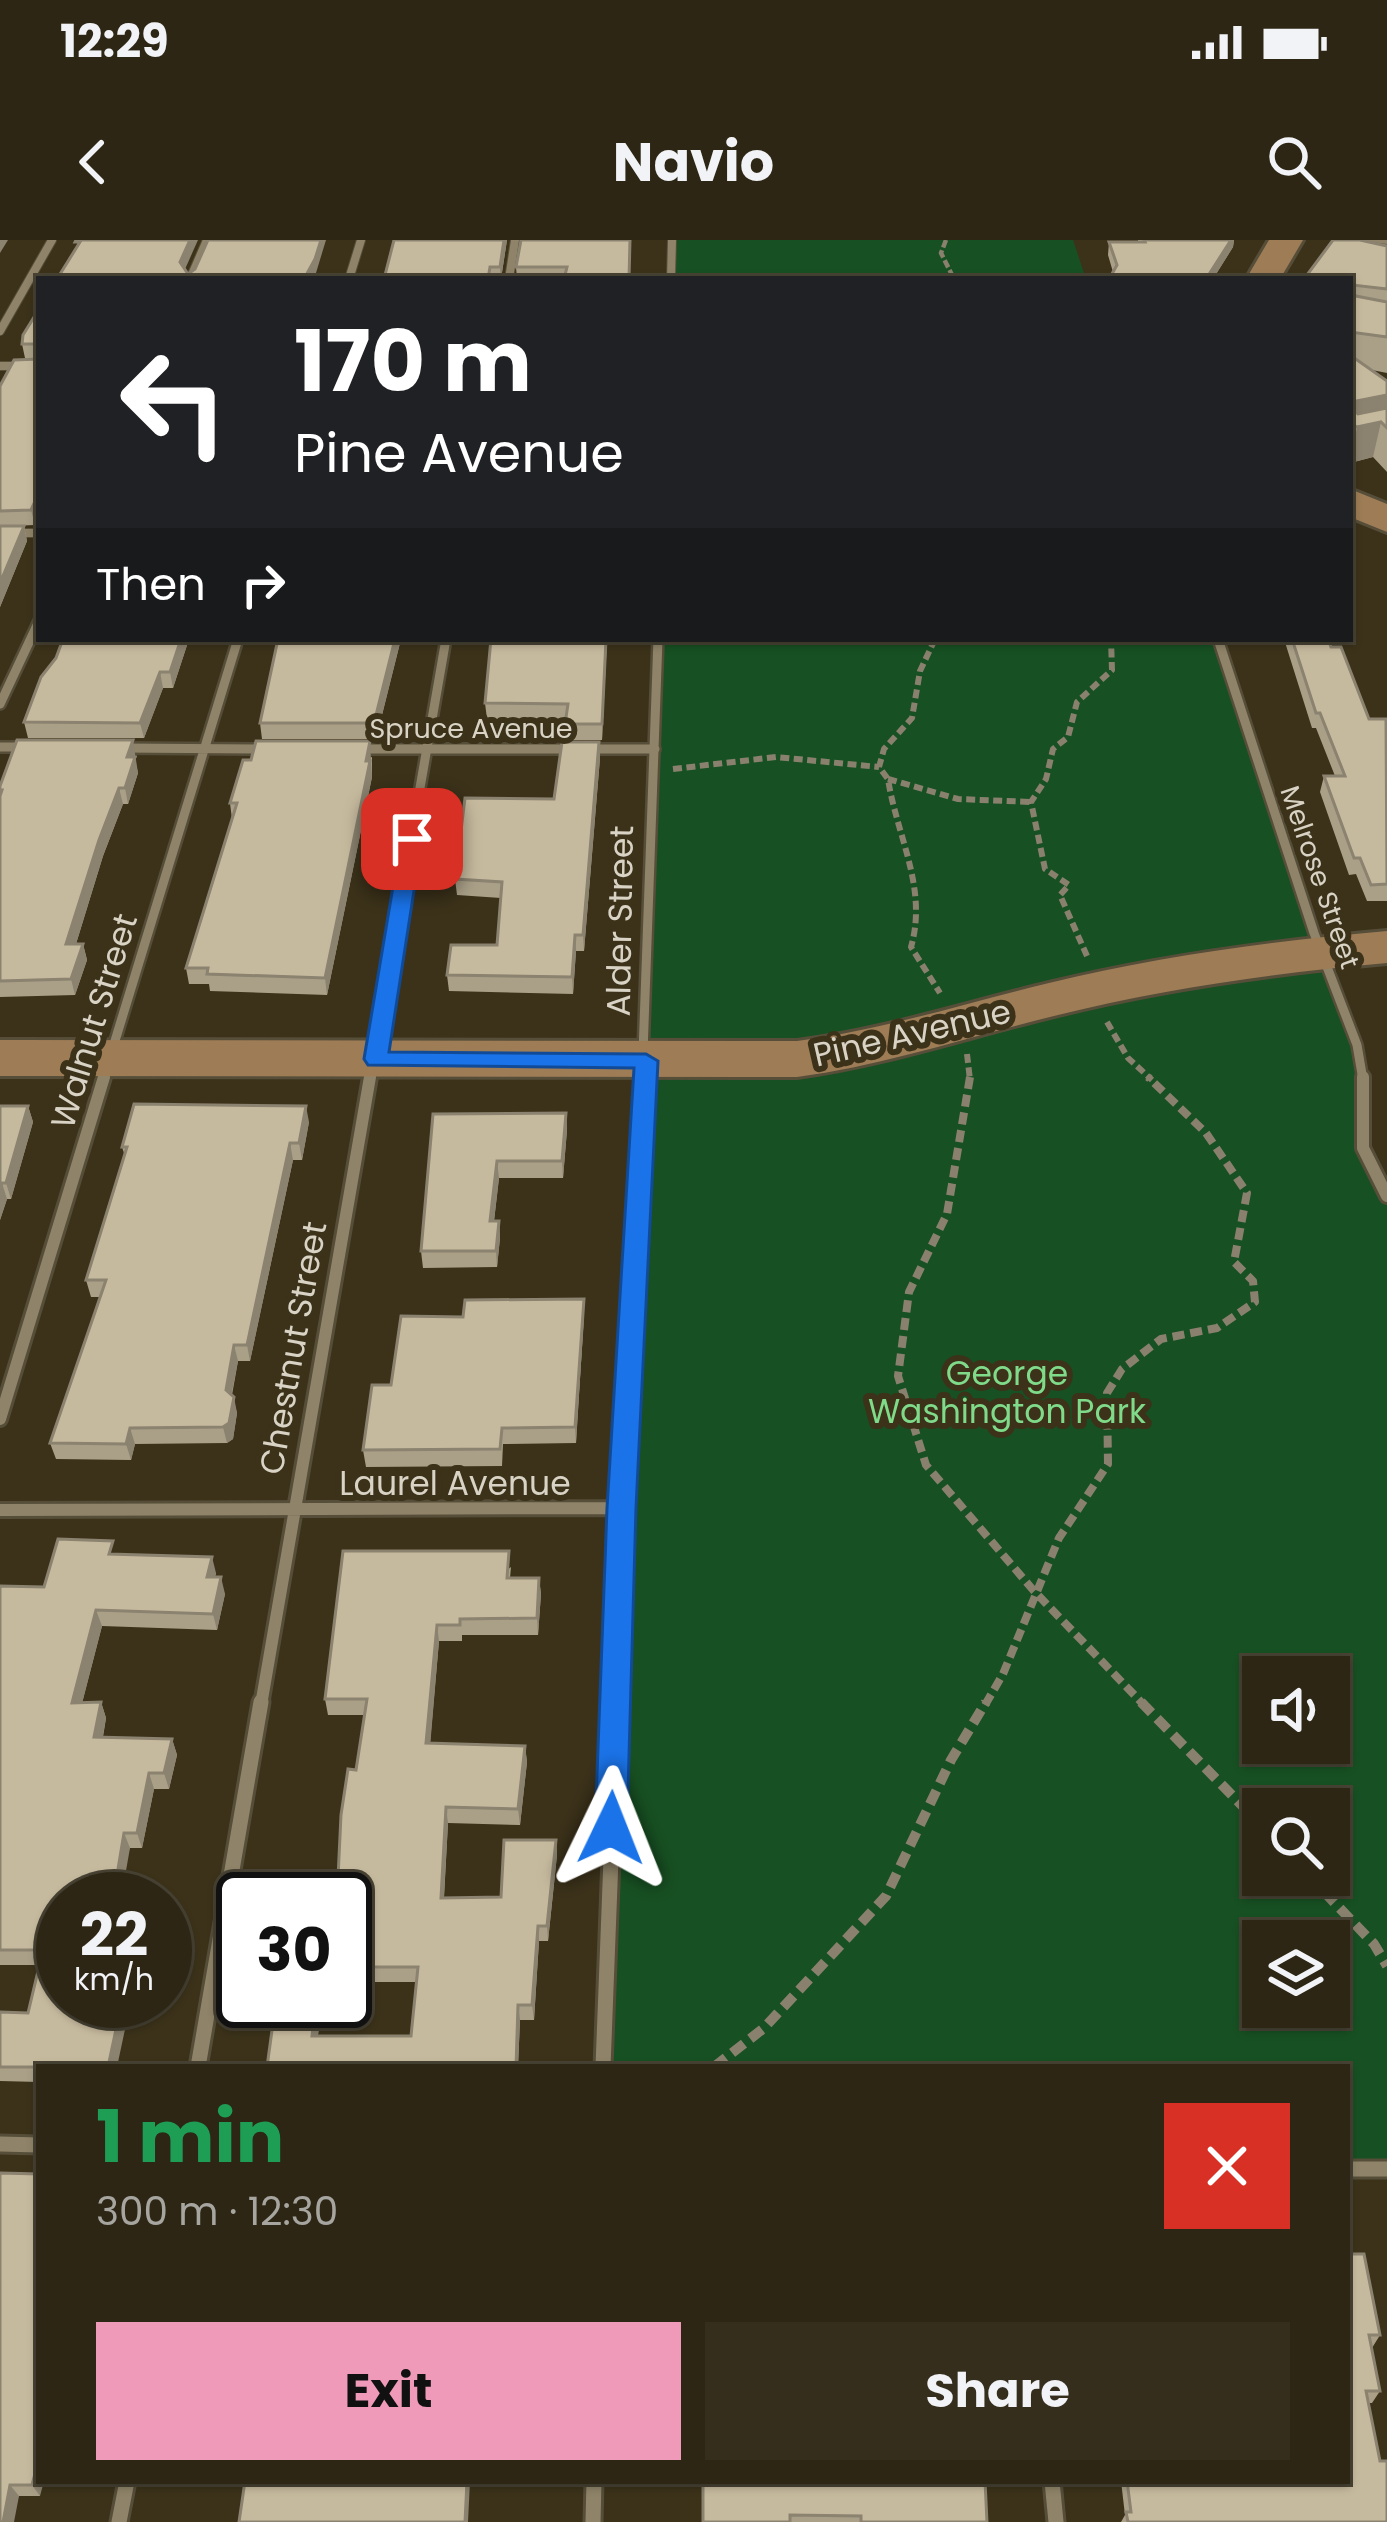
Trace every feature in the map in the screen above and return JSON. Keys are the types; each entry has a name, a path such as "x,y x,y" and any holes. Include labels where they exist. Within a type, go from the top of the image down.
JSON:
{"main road":[{"path":"1265,276 1286,240"},
{"path":"1353,503 1387,520"},
{"name":"Pine Avenue","path":"0,1058 646,1061 832,1055 1097,989 1322,952 1387,947"}],"street":[{"path":"0,331 52,240"},
{"path":"191,276 207,240"},
{"path":"351,276 361,240"},
{"path":"509,276 515,240"},
{"path":"671,276 672,240"},
{"path":"1357,240 1387,242"},
{"path":"0,366 36,366"},
{"path":"0,533 36,533"},
{"path":"0,704 36,626"},
{"name":"Walnut Street","path":"0,1419 237,642"},
{"name":"Chestnut Street","path":"199,2064 445,642"},
{"name":"Alder Street","path":"603,2064 622,1508 646,1061 658,642"},
{"name":"Melrose Street","path":"1219,642 1357,1045 1363,1070 1364,1148 1387,1196"},
{"path":"0,747 45,748"},
{"path":"113,748 292,749"},
{"name":"Spruce Avenue","path":"337,749 655,749"},
{"name":"Laurel Avenue","path":"0,1510 622,1508"},
{"path":"0,2144 36,2145"},
{"path":"1350,2169 1387,2169"},
{"path":"119,2522 126,2484"},
{"path":"593,2522 594,2484"},
{"path":"1052,2484 1056,2522"}],"path":[{"path":"946,240 941,253 952,276"},
{"path":"879,767 884,748 912,718 920,670 934,642"},
{"path":"718,2064 764,2028 886,1896 951,1760 1003,1674 1059,1538 1108,1464 1107,1394 1122,1369 1162,1339 1217,1328 1255,1302 1253,1281 1234,1262 1247,1193 1221,1148 1177,1102 1129,1064 1109,1028 1060,895 1069,885 1045,869 1031,802 1046,779 1053,749 1068,737 1077,702 1112,670 1111,642"},
{"path":"654,773 710,762 818,756 879,767 887,778 918,887 921,923 911,946 947,1004"},
{"path":"887,778 926,794 988,807 1031,802"},
{"path":"963,1042 972,1068 963,1137 947,1214 909,1292 898,1376 926,1465 1034,1591 1242,1805"},
{"path":"1328,1896 1374,1944 1387,1966"}],"green space":[{"path":"672,240 1073,240 1085,276 671,276"},
{"name":"George Washington Park","path":"658,642 1219,642 1357,1045 1360,1129 1387,1196 1387,2169 1350,2169 1350,2064 603,2064"}],"building":[{"path":"190,240 180,262 188,274 208,240 321,240 306,276 59,276 80,242 75,242"},
{"path":"394,240 504,240 500,267 490,267 488,276 385,276"},
{"path":"521,240 630,240 629,276 565,276 567,267 516,267"},
{"path":"1231,240 1208,276 1111,276 1117,265 1109,242"},
{"path":"1333,240 1387,246 1387,289 1353,285 1353,276 1306,276"},
{"path":"1353,294 1387,302 1387,337 1353,332"},
{"path":"36,314 36,344 22,344"},
{"path":"1353,357 1387,381 1387,395 1353,405"},
{"path":"36,359 36,499 31,510 0,511 0,386 14,360"},
{"path":"1387,408 1387,428 1381,422 1357,427 1353,410 1358,414"},
{"path":"0,526 24,526 0,583"},
{"path":"62,642 180,642 170,672 160,672 140,723 24,722 41,677"},
{"path":"277,642 394,642 374,723 260,723"},
{"path":"491,642 606,642 602,724 565,724 568,704 485,703"},
{"path":"1293,642 1329,642 1331,647 1341,647 1369,719 1386,719 1387,884 1371,885 1360,858 1354,858 1324,776 1345,776 1320,713 1316,713"},
{"path":"17,740 133,740 127,757 135,757 125,788 119,788 99,840 66,944 83,944 71,979 0,981 0,786"},
{"path":"256,741 370,741 366,761 370,761 325,978 207,974 208,968 186,968 237,803 230,803 243,760 251,760"},
{"path":"562,742 599,742 583,935 575,935 572,977 447,975 451,945 497,945 502,882 455,879 465,798 554,799"},
{"path":"134,1104 306,1106 299,1143 290,1143 247,1345 234,1345 226,1390 234,1397 229,1423 223,1427 130,1428 126,1444 50,1443 106,1280 86,1280 127,1147 122,1147"},
{"path":"0,1106 28,1106 6,1183 0,1189"},
{"path":"566,1113 562,1161 497,1161 490,1221 499,1221 496,1251 421,1251 433,1114"},
{"path":"584,1299 575,1427 502,1428 500,1449 363,1450 372,1385 391,1385 401,1316 463,1317 465,1300"},
{"path":"58,1539 113,1541 109,1554 212,1557 207,1577 221,1577 213,1614 96,1610 72,1703 101,1702 94,1737 172,1739 164,1773 149,1773 137,1833 124,1833 118,1872 36,1872 36,1950 0,1950 0,1586 44,1587"},
{"path":"343,1551 509,1551 507,1578 539,1578 537,1618 460,1619 460,1625 437,1625 426,1743 525,1746 518,1809 446,1807 441,1898 501,1897 504,1840 556,1840 547,1926 538,1926 532,2005 518,2005 516,2064 267,2064 272,2028 313,2028 312,2036 411,2036 418,1967 372,1967 372,1872 338,1872 348,1769 356,1770 367,1699 325,1699"},
{"path":"36,1979 36,2028 116,2028 109,2064 0,2067 0,2012 28,2013"},
{"path":"0,2173 36,2174 36,2470 32,2485 10,2485 0,2522"},
{"path":"1350,2254 1364,2254 1380,2335 1369,2335 1380,2391 1366,2391 1380,2461 1387,2461 1387,2522 1128,2522 1126,2512 1131,2512 1127,2484 1350,2484"},
{"path":"245,2484 467,2484 465,2522 239,2522"},
{"path":"703,2484 985,2484 987,2522 861,2522 861,2516 790,2515 790,2522 703,2522"}],"route":[{"path":"412,839 376,1059 646,1061 611,1828"}]}
